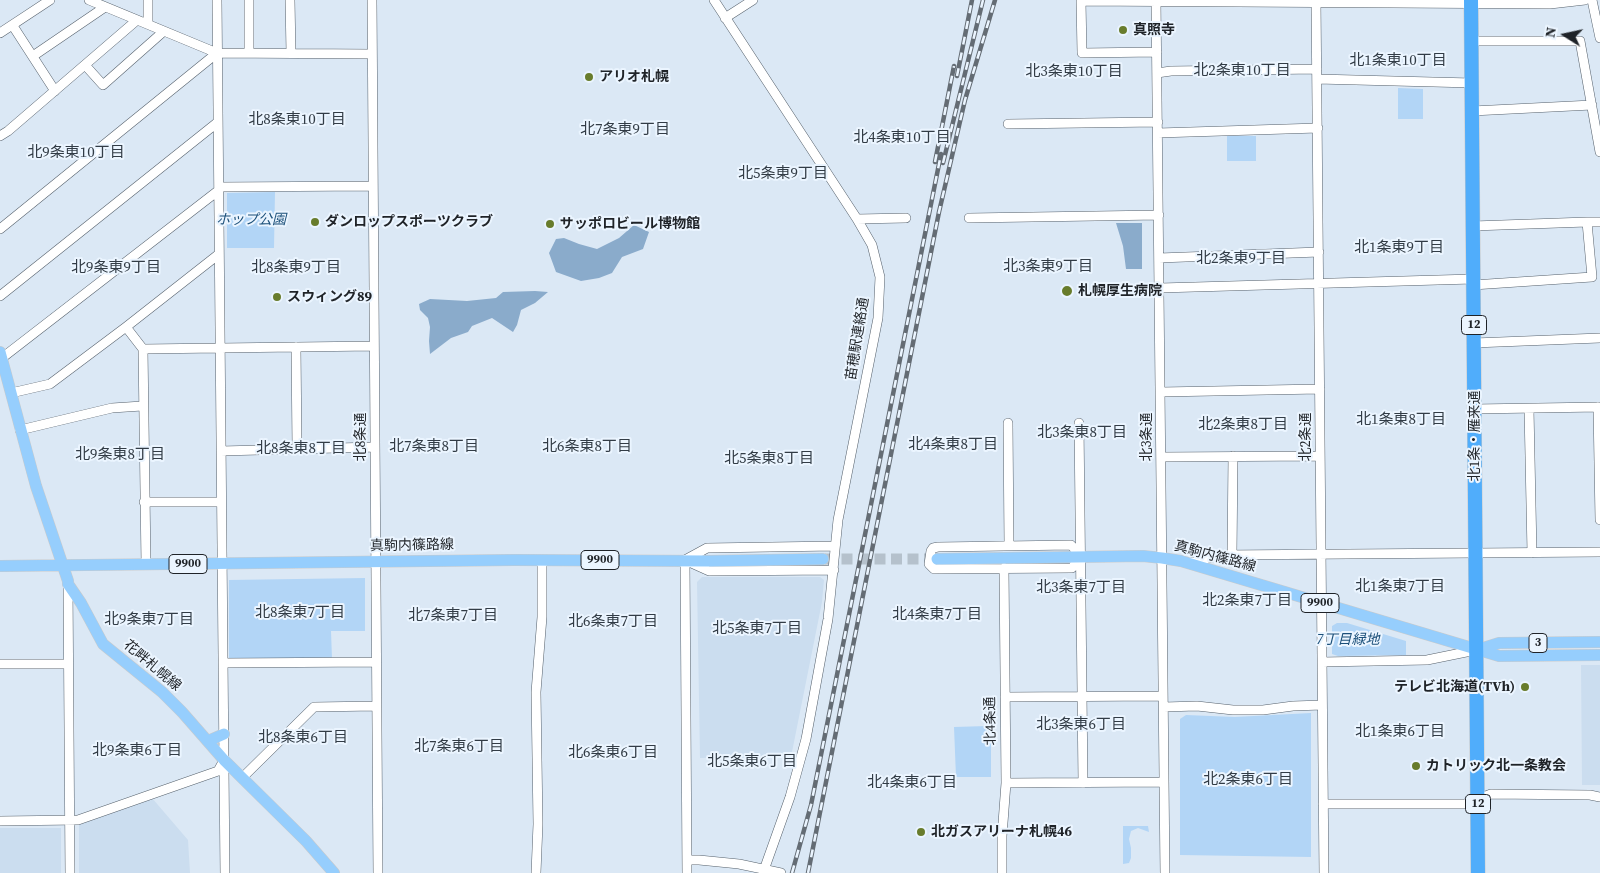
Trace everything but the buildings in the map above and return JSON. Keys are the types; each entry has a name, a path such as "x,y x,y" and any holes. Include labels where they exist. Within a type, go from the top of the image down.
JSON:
{"highway":[{"name":"北1条・雁来通","path":"1471,2 1478,873"}],"main road":[{"name":"花畔札幌線","path":"1,355 20,430 68,584 81,603 103,644 162,692 224,760 306,841 334,873"},
{"name":"真駒内篠路線","path":"937,559 1081,556 1143,556 1162,558 1188,563 1477,650"},
{"name":"真駒内篠路線","path":"0,566 824,559"},
{"name":"3","path":"1477,650 1499,643 1600,642"},
{"name":"3","path":"1477,650 1499,656 1600,655"},
{"path":"208,741 224,734"}],"street":[{"path":"0,34 50,0"},
{"path":"90,0 217,53 372,54"},
{"path":"148,0 148,24"},
{"path":"217,0 225,873"},
{"path":"249,0 249,53"},
{"path":"290,0 291,53"},
{"name":"北8条通","path":"372,0 378,873"},
{"name":"苗穂駅連絡通","path":"714,0 872,244 880,277 878,318 838,520 834,570"},
{"path":"725,18 752,0"},
{"path":"1157,52 1082,53 1082,1 1393,1 1550,4 1584,0"},
{"path":"1592,0 1600,38"},
{"name":"北3条通","path":"1156,1 1165,873"},
{"name":"北2条通","path":"1316,1 1324,873"},
{"path":"32,56 105,7"},
{"path":"0,136 137,20"},
{"path":"13,26 55,91"},
{"path":"85,65 103,85 164,31"},
{"path":"1471,41 1580,40 1600,152"},
{"path":"0,229 217,53"},
{"path":"1157,73 1171,71 1317,74 1472,83"},
{"path":"1472,111 1592,104"},
{"path":"0,296 218,122"},
{"path":"1008,124 1158,122"},
{"path":"1158,133 1318,128"},
{"path":"1,355 219,188 373,186"},
{"path":"969,218 1159,216"},
{"path":"857,219 906,218"},
{"path":"1160,288 1319,284 1328,282 1473,282 1592,277 1587,222"},
{"path":"1473,226 1600,222"},
{"path":"1159,258 1319,252"},
{"path":"11,394 50,384 219,254"},
{"path":"126,327 143,349 142,406 146,564"},
{"path":"1474,343 1600,338"},
{"path":"143,349 374,346"},
{"path":"296,347 297,448"},
{"path":"1161,392 1320,389"},
{"path":"20,430 112,408 142,406"},
{"path":"1474,409 1599,407 1600,520"},
{"path":"1529,409 1532,553"},
{"path":"1008,423 1009,546"},
{"path":"1079,423 1083,783"},
{"path":"221,451 375,447"},
{"path":"1161,456 1320,456"},
{"path":"1232,555 1233,456"},
{"path":"144,502 221,502"},
{"path":"1071,545 1081,556 1072,568 934,569 929,564 932,551 938,547 1071,545"},
{"path":"685,560 707,548 835,546"},
{"path":"1188,563 1222,555 1600,552"},
{"path":"536,873 538,824 536,692 542,617 542,560"},
{"path":"685,560 709,571 834,570 828,619 804,746 790,797 764,870"},
{"path":"685,560 687,873"},
{"name":"北4条通","path":"1002,873 1002,836 1006,783 1004,568"},
{"path":"68,584 70,873"},
{"path":"1322,662 1427,660 1477,650"},
{"path":"223,663 376,662"},
{"path":"0,664 68,664"},
{"path":"1005,697 1164,696"},
{"path":"1164,707 1197,706 1264,710 1322,705"},
{"path":"242,778 314,707 376,706"},
{"path":"0,821 78,820 218,771 224,760"},
{"path":"1006,783 1164,782"},
{"path":"1323,804 1466,804 1491,794 1590,795 1600,797"},
{"path":"687,860 739,864 781,873"}],"shaded area":[{"path":"1116,223 1142,223 1142,269 1126,269 1123,246"},
{"path":"634,225 649,232 643,249 622,257 612,273 599,278 581,281 556,272 549,253 556,239 564,238 597,249 619,238"},
{"path":"503,292 548,292 535,303 521,310 513,332 492,318 472,326 468,332 451,338 430,354 430,327 428,318 420,310 419,304 430,299 467,301 496,298"},
{"path":"702,577 820,577 824,580 822,602 791,757 700,758 697,582"},
{"path":"1581,665 1600,665 1600,785 1582,785"},
{"path":"152,798 188,840 190,873 79,873 79,823"},
{"path":"0,828 61,828 61,873 0,873"}],"green space":[{"path":"1398,88 1423,89 1423,119 1398,119"},
{"path":"1227,136 1256,136 1256,161 1227,161"},
{"name":"ホップ公園","path":"275,192 274,248 227,248 227,193"},
{"path":"365,578 365,631 331,631 332,659 229,659 229,580"},
{"name":"7丁目緑地","path":"1337,623 1347,623 1406,641 1406,655 1338,656 1332,654 1332,626"},
{"path":"1311,713 1311,857 1180,855 1180,719 1186,715 1235,717"},
{"path":"987,726 991,738 991,777 956,777 954,727"},
{"path":"1123,826 1148,826 1149,832 1138,828 1131,831 1129,839 1131,858 1129,863 1123,864"}],"tunnel":[{"path":"825,559 937,559"}],"railway":[{"path":"957,76 972,0"},
{"path":"943,163 983,0"},
{"path":"808,873 939,212 965,100 995,0"},
{"path":"935,162 954,66"},
{"path":"792,873 811,805 941,154"}],"place":[{"name":"真照寺","path":"1123,30"},
{"name":"アリオ札幌","path":"589,77"},
{"name":"ダンロップスポーツクラブ","path":"315,222"},
{"name":"サッポロビール博物館","path":"550,224"},
{"name":"札幌厚生病院","path":"1067,291"},
{"name":"スウィング89","path":"277,297"},
{"name":"テレビ北海道(TVh)","path":"1525,687"},
{"name":"カトリック北一条教会","path":"1416,766"},
{"name":"北ガスアリーナ札幌46","path":"921,832"}],"district":[{"name":"北1条東10丁目","path":"1398,61"},
{"name":"北2条東10丁目","path":"1242,71"},
{"name":"北3条東10丁目","path":"1074,72"},
{"name":"北8条東10丁目","path":"297,120"},
{"name":"北7条東9丁目","path":"625,130"},
{"name":"北4条東10丁目","path":"902,138"},
{"name":"北9条東10丁目","path":"76,153"},
{"name":"北5条東9丁目","path":"783,174"},
{"name":"北1条東9丁目","path":"1399,248"},
{"name":"北2条東9丁目","path":"1241,259"},
{"name":"北3条東9丁目","path":"1048,267"},
{"name":"北9条東9丁目","path":"116,268"},
{"name":"北8条東9丁目","path":"296,268"},
{"name":"北1条東8丁目","path":"1401,420"},
{"name":"北2条東8丁目","path":"1243,425"},
{"name":"北3条東8丁目","path":"1082,433"},
{"name":"北4条東8丁目","path":"953,445"},
{"name":"北7条東8丁目","path":"434,447"},
{"name":"北6条東8丁目","path":"587,447"},
{"name":"北8条東8丁目","path":"301,449"},
{"name":"北9条東8丁目","path":"120,455"},
{"name":"北5条東8丁目","path":"769,459"},
{"name":"北1条東7丁目","path":"1400,587"},
{"name":"北3条東7丁目","path":"1081,588"},
{"name":"北2条東7丁目","path":"1247,601"},
{"name":"北8条東7丁目","path":"300,613"},
{"name":"北4条東7丁目","path":"937,615"},
{"name":"北7条東7丁目","path":"453,616"},
{"name":"北9条東7丁目","path":"149,620"},
{"name":"北6条東7丁目","path":"613,622"},
{"name":"北5条東7丁目","path":"757,629"},
{"name":"北3条東6丁目","path":"1081,725"},
{"name":"北1条東6丁目","path":"1400,732"},
{"name":"北8条東6丁目","path":"303,738"},
{"name":"北7条東6丁目","path":"459,747"},
{"name":"北9条東6丁目","path":"137,751"},
{"name":"北6条東6丁目","path":"613,753"},
{"name":"北5条東6丁目","path":"752,762"},
{"name":"北2条東6丁目","path":"1248,780"},
{"name":"北4条東6丁目","path":"912,783"}]}
